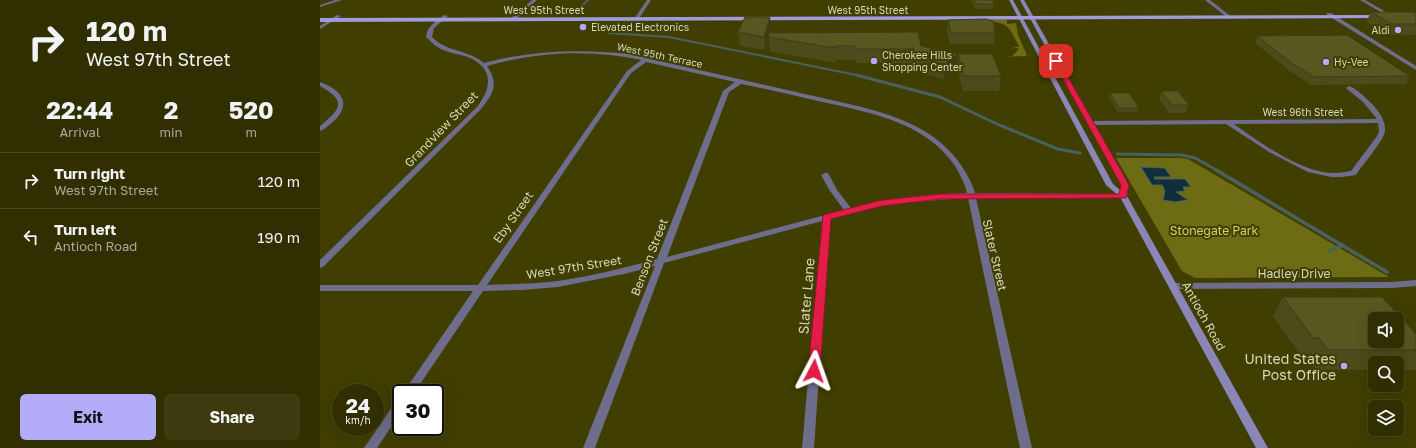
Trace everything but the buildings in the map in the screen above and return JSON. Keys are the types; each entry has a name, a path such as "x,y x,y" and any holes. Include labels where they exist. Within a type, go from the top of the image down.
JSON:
{"main road":[{"name":"Antioch Road","path":"1011,0 1110,186 1123,196 1262,448"},
{"name":"Antioch Road","path":"1022,0 1125,185 1123,196"},
{"name":"West 95th Street","path":"320,20 515,17 1031,16 1394,18 1401,16 1387,14 1225,14 1031,16"},
{"name":"West 95th Street","path":"320,15 443,18"}],"street":[{"path":"320,6 340,0"},
{"path":"515,17 535,0"},
{"path":"637,17 649,0"},
{"path":"1207,0 1231,18"},
{"path":"1362,0 1394,18"},
{"path":"1329,14 1416,68"},
{"path":"320,28 339,16"},
{"path":"443,18 430,30 428,35 432,41 468,56 484,65"},
{"name":"West 95th Terrace","path":"484,65 525,55 559,52 609,54 645,60 830,102"},
{"name":"Eby Street","path":"414,384 628,72 645,60"},
{"name":"Grandview Street","path":"320,266 479,108 487,98 491,89 492,79 488,68 484,65"},
{"name":"Benson Street","path":"589,448 726,91 740,82"},
{"path":"320,84 334,91 341,98 342,103 336,115 320,128"},
{"path":"1227,122 1244,135 1304,169 1318,174 1342,175 1353,173 1382,133 1380,121 1375,110 1350,88"},
{"name":"Slater Street","path":"830,102 886,116 905,123 932,138 956,161 965,175 971,196 1026,448"},
{"name":"West 96th Street","path":"1090,123 1380,121"},
{"path":"825,175 834,191 849,211"},
{"name":"West 97th Street","path":"320,288 480,288 558,284 624,271 849,211 908,199 971,196 1123,196"},
{"name":"Slater Lane","path":"808,448 826,217"},
{"name":"Hadley Drive","path":"1173,286 1392,285 1416,283"},
{"path":"370,448 392,416"}],"green space":[{"path":"983,20 1007,20 1007,24 1016,23 1018,35 1027,55 1005,57 1012,56 1019,49 1013,47 1019,47 1012,33 1002,24"},
{"name":"Stonegate Park","path":"1116,158 1188,159 1389,277 1195,278 1182,271"}],"water":[{"path":"1141,167 1165,168 1171,177 1154,177 1155,179 1185,179 1191,187 1183,187 1185,191 1176,192 1188,200 1175,202 1163,200 1165,191 1162,185 1152,185"}],"waterway":[{"path":"574,12 588,0"},
{"path":"609,33 669,37 861,76"},
{"path":"856,75 940,97 997,124 1058,149 1080,153"},
{"path":"1117,154 1182,155 1195,158 1218,171"},
{"path":"1216,170 1342,245"},
{"path":"1330,251 1342,245"},
{"path":"1342,245 1387,272"}],"place":[{"name":"Elevated Electronics","path":"583,27"},
{"name":"Aldi","path":"1398,30"},
{"name":"Cherokee Hills Shopping Center","path":"874,61"},
{"name":"Hy-Vee","path":"1326,62"},
{"name":"United States Post Office","path":"1344,366"}],"route":[{"path":"814,371 826,217 882,203 941,196 1123,196 1125,185 1056,61"}]}
